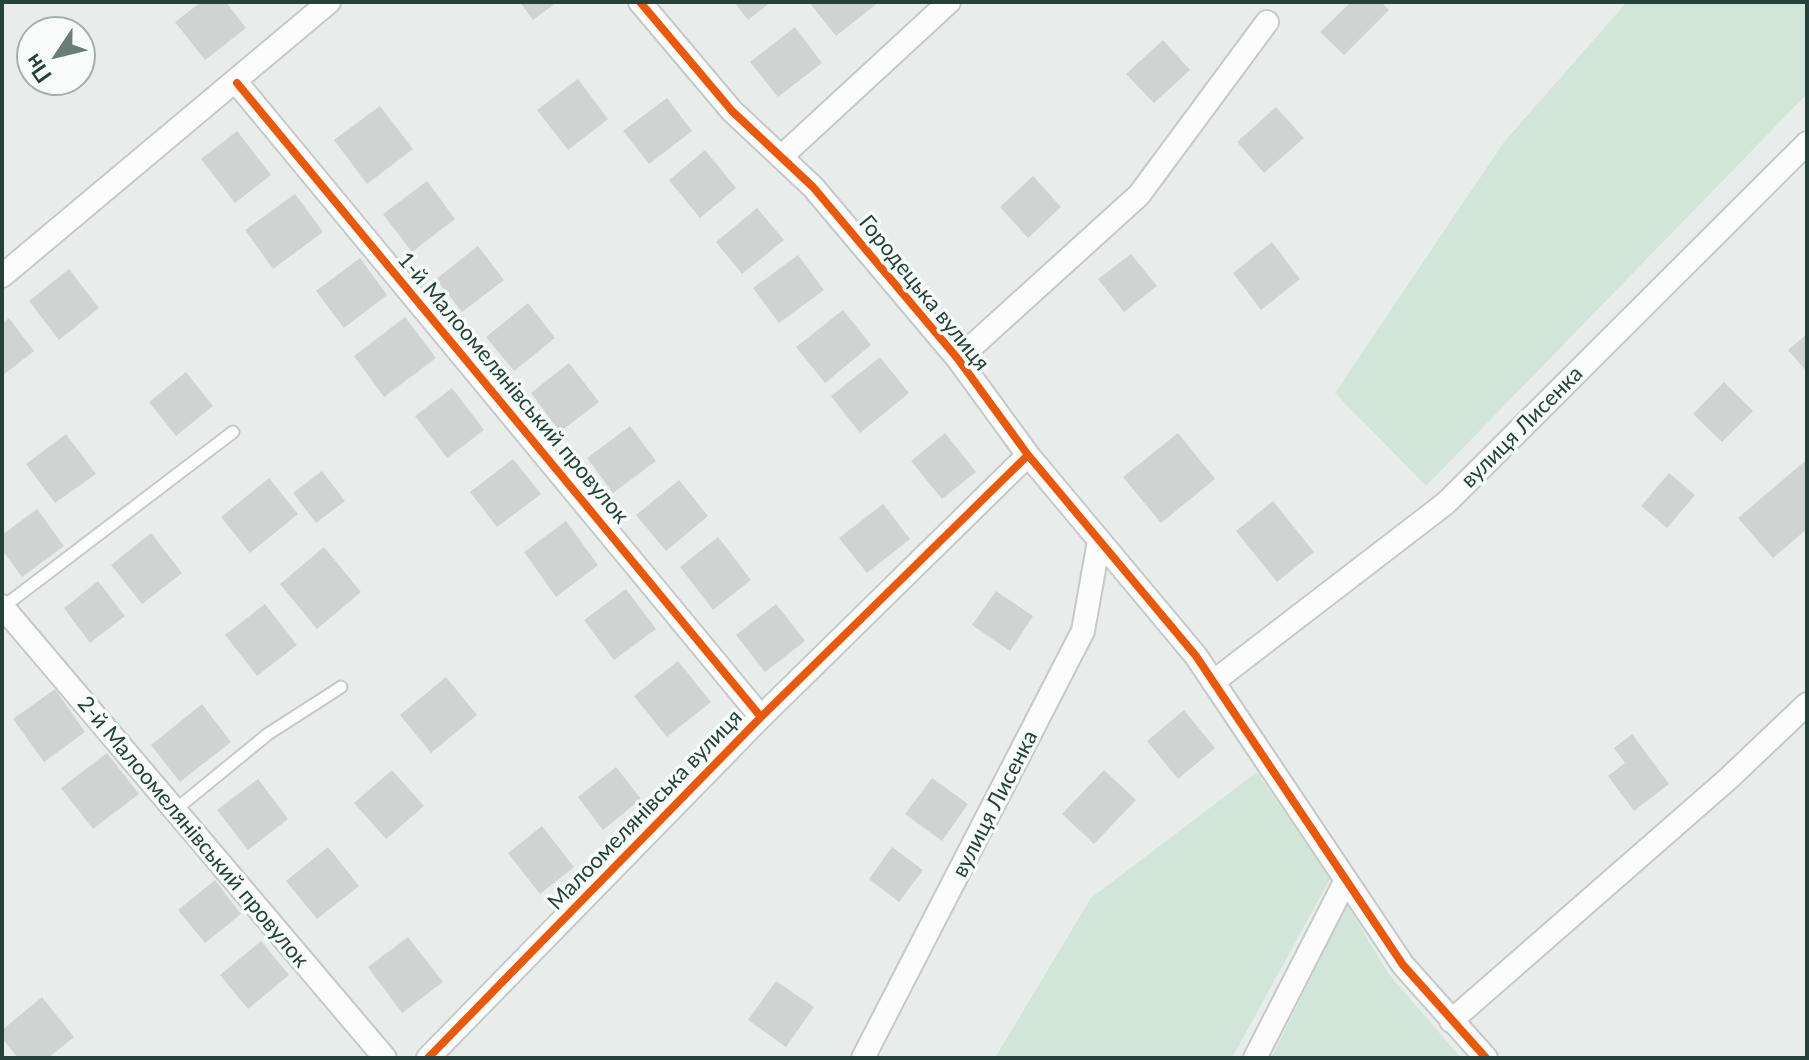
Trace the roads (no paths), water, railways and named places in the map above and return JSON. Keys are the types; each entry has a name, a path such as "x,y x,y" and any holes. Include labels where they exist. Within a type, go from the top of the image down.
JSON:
{"street":[{"path":"2,276 237,83 329,2"},
{"name":"Городецька вулиця","path":"640,2 732,111 813,187 958,359 1028,455 1196,656 1403,965 1486,1058"},
{"path":"781,157 949,2"},
{"path":"958,359 1139,195 1267,22"},
{"name":"1-й Малоомелянівський провулок","path":"237,83 761,717"},
{"name":"вулиця Лисенка","path":"1213,682 1446,503 1807,143"},
{"name":"Малоомелянівська вулиця","path":"428,1058 761,717 1028,455"},
{"name":"вулиця Лисенка","path":"863,1058 1083,631 1099,541"},
{"name":"2-й Малоомелянівський провулок","path":"3,607 385,1058"},
{"path":"1451,1021 1728,779 1807,704"},
{"path":"1255,1058 1346,880"}],"lane":[{"path":"3,607 233,432"},
{"path":"175,810 268,734 341,687"}]}
